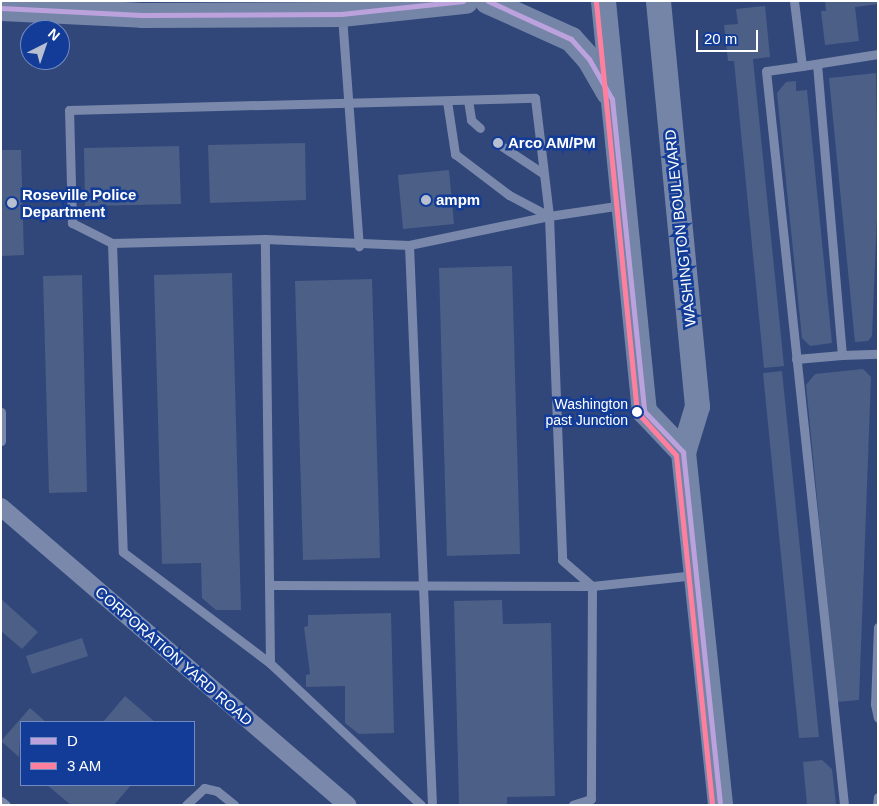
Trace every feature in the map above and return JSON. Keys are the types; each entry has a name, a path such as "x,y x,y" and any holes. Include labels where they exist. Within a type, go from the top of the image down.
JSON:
{"main road":[{"path":"1,8 142,15 342,14 464,1"},
{"path":"487,1 570,39 589,59 612,99"},
{"path":"603,1 644,411 682,452"},
{"name":"WASHINGTON BOULEVARD","path":"658,1 697,406 682,452 720,805"}],"street":[{"name":"CORPORATION YARD ROAD","path":"1,507 336,801"}],"lane":[{"path":"794,1 802,66"},
{"path":"342,14 359,246"},
{"path":"844,805 766,71 878,54"},
{"path":"817,64 842,355"},
{"path":"573,805 591,798 592,586 562,560 549,216 535,98 69,110 72,223 112,243 265,239 359,246 409,245 549,216 623,205"},
{"path":"468,100 471,120 480,128"},
{"path":"447,101 456,154 509,195 549,216"},
{"path":"503,147 544,174"},
{"path":"265,239 270,663"},
{"path":"112,243 123,552 270,663 421,805"},
{"path":"409,245 432,805"},
{"path":"796,359 878,354"},
{"path":"1,412 1,441"},
{"path":"270,585 423,583 592,586 696,575"},
{"path":"878,627 875,704 878,718"},
{"path":"186,805 204,788 217,791 234,805"},
{"path":"877,805 878,797"},
{"path":"1,800 6,805"}],"building":[{"path":"825,1 878,1 878,4 855,7 859,41 825,45 821,11 826,11"},
{"path":"765,6 770,57 753,59 784,366 764,368 734,61 728,61 724,25 738,24 736,9"},
{"path":"876,73 878,193 872,336 868,341 855,342 829,78"},
{"path":"796,81 796,91 807,90 832,343 810,346 802,338 777,93 786,82"},
{"path":"305,143 306,200 210,203 208,145"},
{"path":"179,146 181,204 85,206 84,148"},
{"name":"Roseville Police Department","path":"1,150 21,150 24,255 1,256"},
{"name":"ampm","path":"449,170 454,224 403,229 398,175"},
{"path":"512,266 520,554 447,556 439,268"},
{"path":"232,273 241,610 216,610 202,598 201,563 162,564 154,275"},
{"path":"82,275 87,492 49,493 43,276"},
{"path":"372,279 380,558 303,560 295,281"},
{"path":"863,369 871,377 859,700 837,702 806,385 815,374"},
{"path":"782,371 819,737 799,738 763,373"},
{"path":"1,599 38,632 22,649 1,631"},
{"path":"502,600 503,624 551,623 555,796 507,797 507,805 459,805 454,601"},
{"path":"391,613 394,733 359,734 345,723 345,686 306,687 306,675 310,674 304,627 308,626 308,615"},
{"path":"82,638 88,656 32,674 26,656"},
{"path":"125,696 154,721 104,721"},
{"path":"30,708 45,721 20,721 19,757 1,741"},
{"path":"822,760 832,769 836,805 807,805 803,762"},
{"path":"48,786 130,786 114,805 71,805"}],"transit line":[{"name":"D","path":"1,8 142,15 341,14 463,1"},
{"name":"D","path":"488,1 571,39 589,59 612,99 644,411 683,452 720,805"},
{"path":"596,2 637,412 676,455 712,805"}],"place":[{"name":"Arco AM/PM","path":"498,143"},
{"name":"ampm","path":"426,200"},
{"name":"Roseville Police Department","path":"12,203"},
{"name":"Washington past Junction","path":"637,412"}]}
